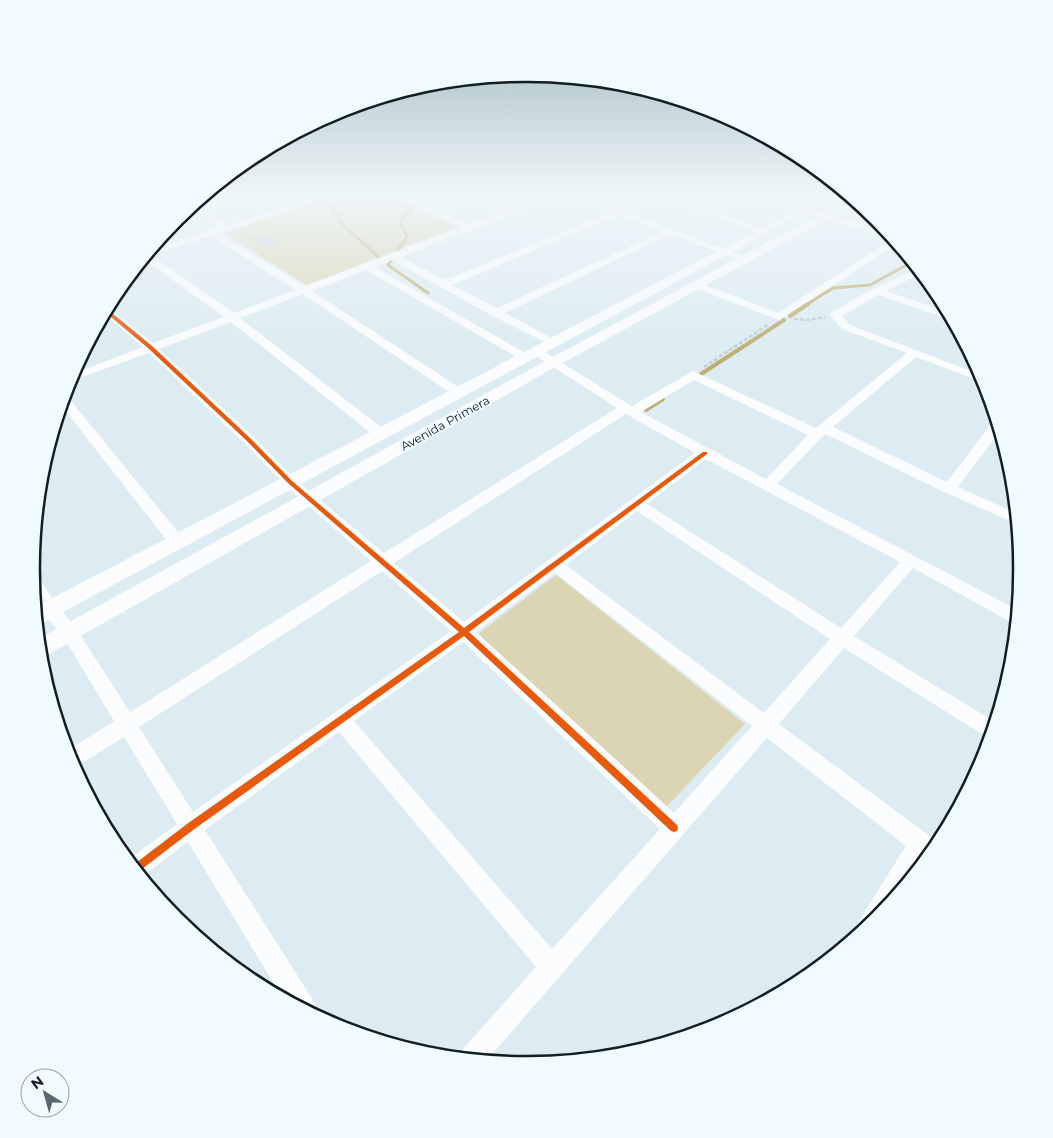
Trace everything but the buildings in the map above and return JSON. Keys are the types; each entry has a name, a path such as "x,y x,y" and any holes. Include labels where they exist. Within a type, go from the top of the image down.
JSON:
{"main road":[{"name":"Avenida Primera","path":"43,613 731,249"},
{"name":"Avenida Primera","path":"46,646 554,362 763,249"}],"street":[{"path":"238,249 304,290 459,393"},
{"path":"81,374 410,249"},
{"path":"445,284 529,249"},
{"path":"495,313 632,249"},
{"path":"718,249 745,259"},
{"path":"696,285 779,317 883,249"},
{"path":"392,256 553,343"},
{"path":"153,258 232,317 381,434"},
{"path":"366,266 531,355 554,362 629,410 705,453 911,560 1011,615"},
{"path":"912,274 835,315 846,327 973,375"},
{"path":"877,291 940,313"},
{"path":"112,315 150,347 249,440 290,482 464,632 674,828"},
{"path":"768,485 821,431 915,352"},
{"path":"77,755 382,562 629,410 693,375 1010,516"},
{"path":"69,405 177,542"},
{"path":"949,489 992,431"},
{"path":"141,865 190,827 464,632 705,453"},
{"path":"636,504 842,638 986,727"},
{"path":"477,1052 911,560"},
{"path":"555,565 925,847"},
{"path":"43,613 70,633 297,997"},
{"path":"341,720 552,967"}],"path":[{"path":"693,375 779,317 807,320 835,315"}],"shaded area":[{"path":"250,249 400,249 307,285"},
{"path":"556,575 745,724 667,806 478,634"}],"waterway":[{"path":"370,249 383,261"},
{"path":"399,249 388,265 428,293"},
{"path":"806,305 833,288 870,285 906,265"},
{"path":"790,316 808,304"},
{"path":"701,374 784,320"},
{"path":"646,410 663,399"}],"cycle path":[{"path":"112,315 150,347 249,440 290,482 464,632 674,828"},
{"path":"141,865 190,827 464,632 705,453"}]}
